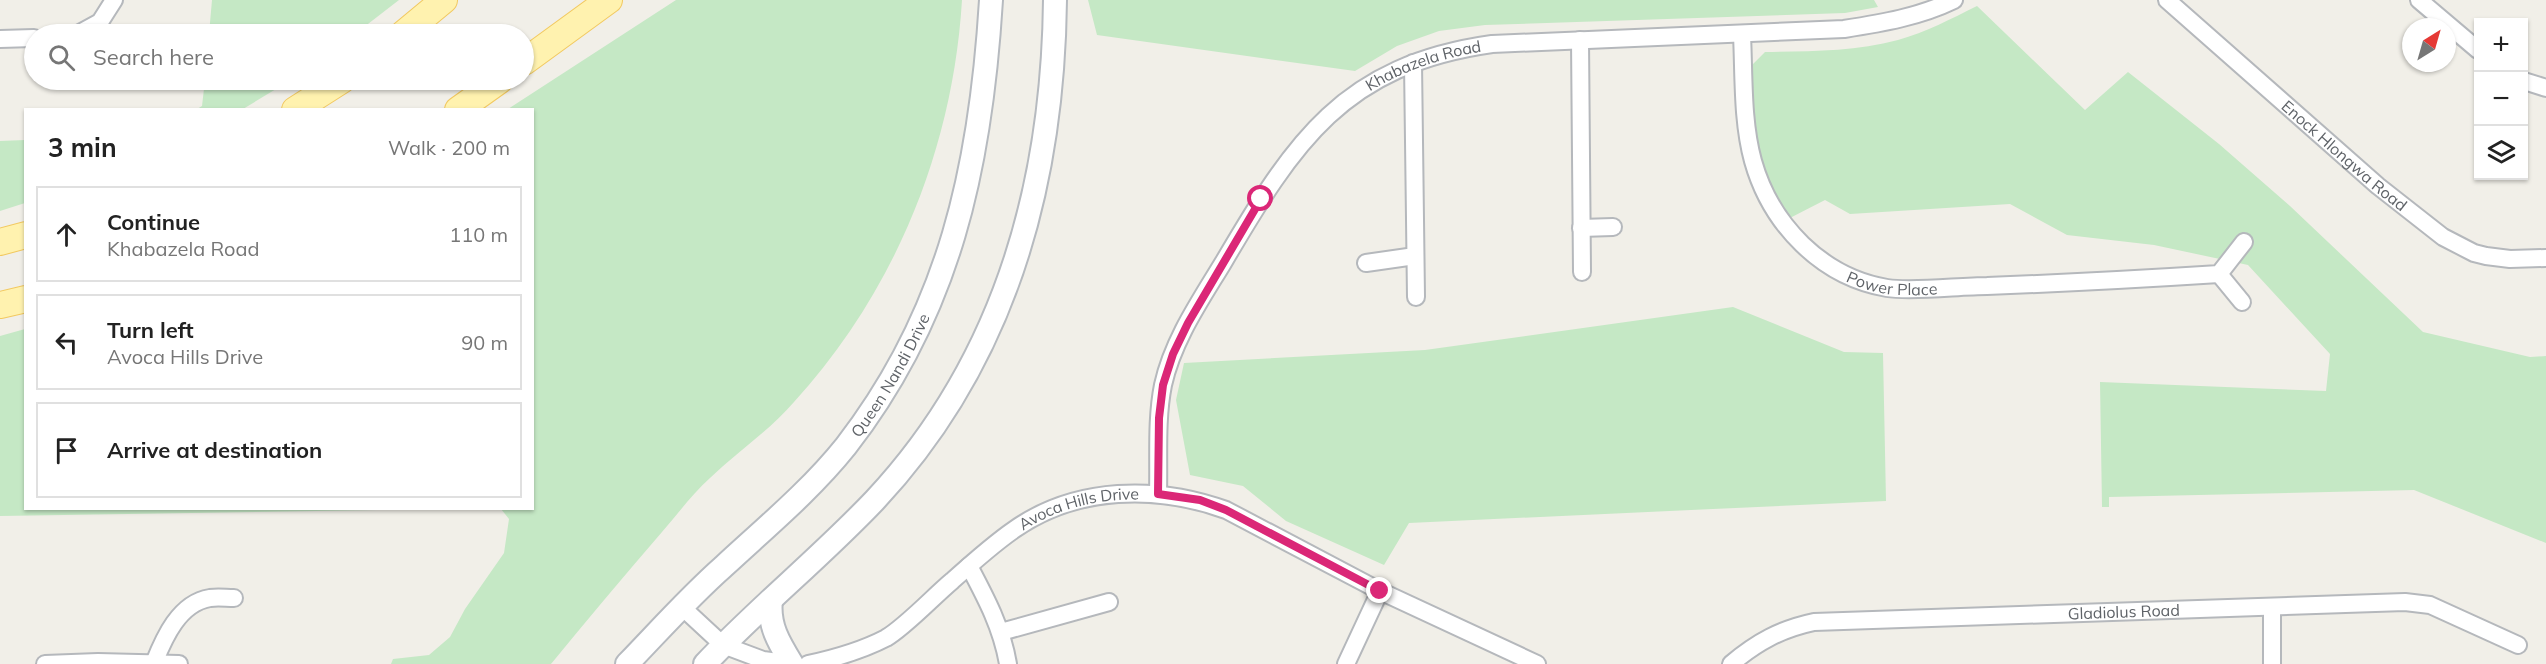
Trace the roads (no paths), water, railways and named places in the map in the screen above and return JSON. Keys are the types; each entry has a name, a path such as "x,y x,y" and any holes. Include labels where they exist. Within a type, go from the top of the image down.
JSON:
{"main road":[{"path":"415,24 444,0"},
{"path":"534,55 609,0"},
{"name":"Queen Nandi Drive","path":"627,664 682,607 784,511 845,447 880,397 907,350 927,310 949,255 972,169 984,94 991,0"},
{"path":"705,664 853,522 917,451 971,365 1002,299 1022,245 1036,188 1049,114 1055,0"},
{"path":"298,108 326,90"},
{"path":"461,108 486,90"},
{"path":"0,242 24,236"},
{"path":"0,304 24,298"},
{"path":"771,600 770,612 773,628 793,664"}],"street":[{"path":"96,24 114,0"},
{"name":"Khabazela Road","path":"1158,494 1159,418 1163,385 1173,354 1188,323 1255,208 1294,151 1320,122 1358,91 1388,73 1458,49 1492,44 1844,29 1891,21 1934,10 1954,0"},
{"name":"Enock Hlongwa Road","path":"2167,0 2378,186 2443,237 2474,253 2486,256 2510,259 2546,258"},
{"path":"2419,0 2474,47"},
{"name":"Power Place","path":"1742,34 1748,137 1753,162 1764,191 1783,221 1803,246 1825,265 1848,277 1891,289 2121,281 2219,274"},
{"path":"0,39 24,38"},
{"path":"1580,40 1582,272"},
{"path":"1413,63 1416,297"},
{"path":"2528,83 2546,88"},
{"path":"1581,228 1613,227"},
{"path":"2242,302 2219,274 2244,242"},
{"path":"1366,263 1415,256"},
{"name":"Avoca Hills Drive","path":"808,664 845,656 888,636 1016,528 1058,506 1099,495 1158,494 1200,500 1226,510 1380,591 1537,664"},
{"path":"969,566 988,600 1001,632 1008,664"},
{"path":"1346,664 1380,591"},
{"path":"154,663 166,635 188,609 210,598 234,598"},
{"path":"1001,632 1110,602"},
{"name":"Gladiolus Road","path":"1731,664 1750,647 1772,634 1815,622 2418,602 2440,609 2518,645"},
{"path":"682,607 723,645 763,660 793,664"},
{"path":"2272,607 2272,664"},
{"path":"45,664 179,664"}]}
